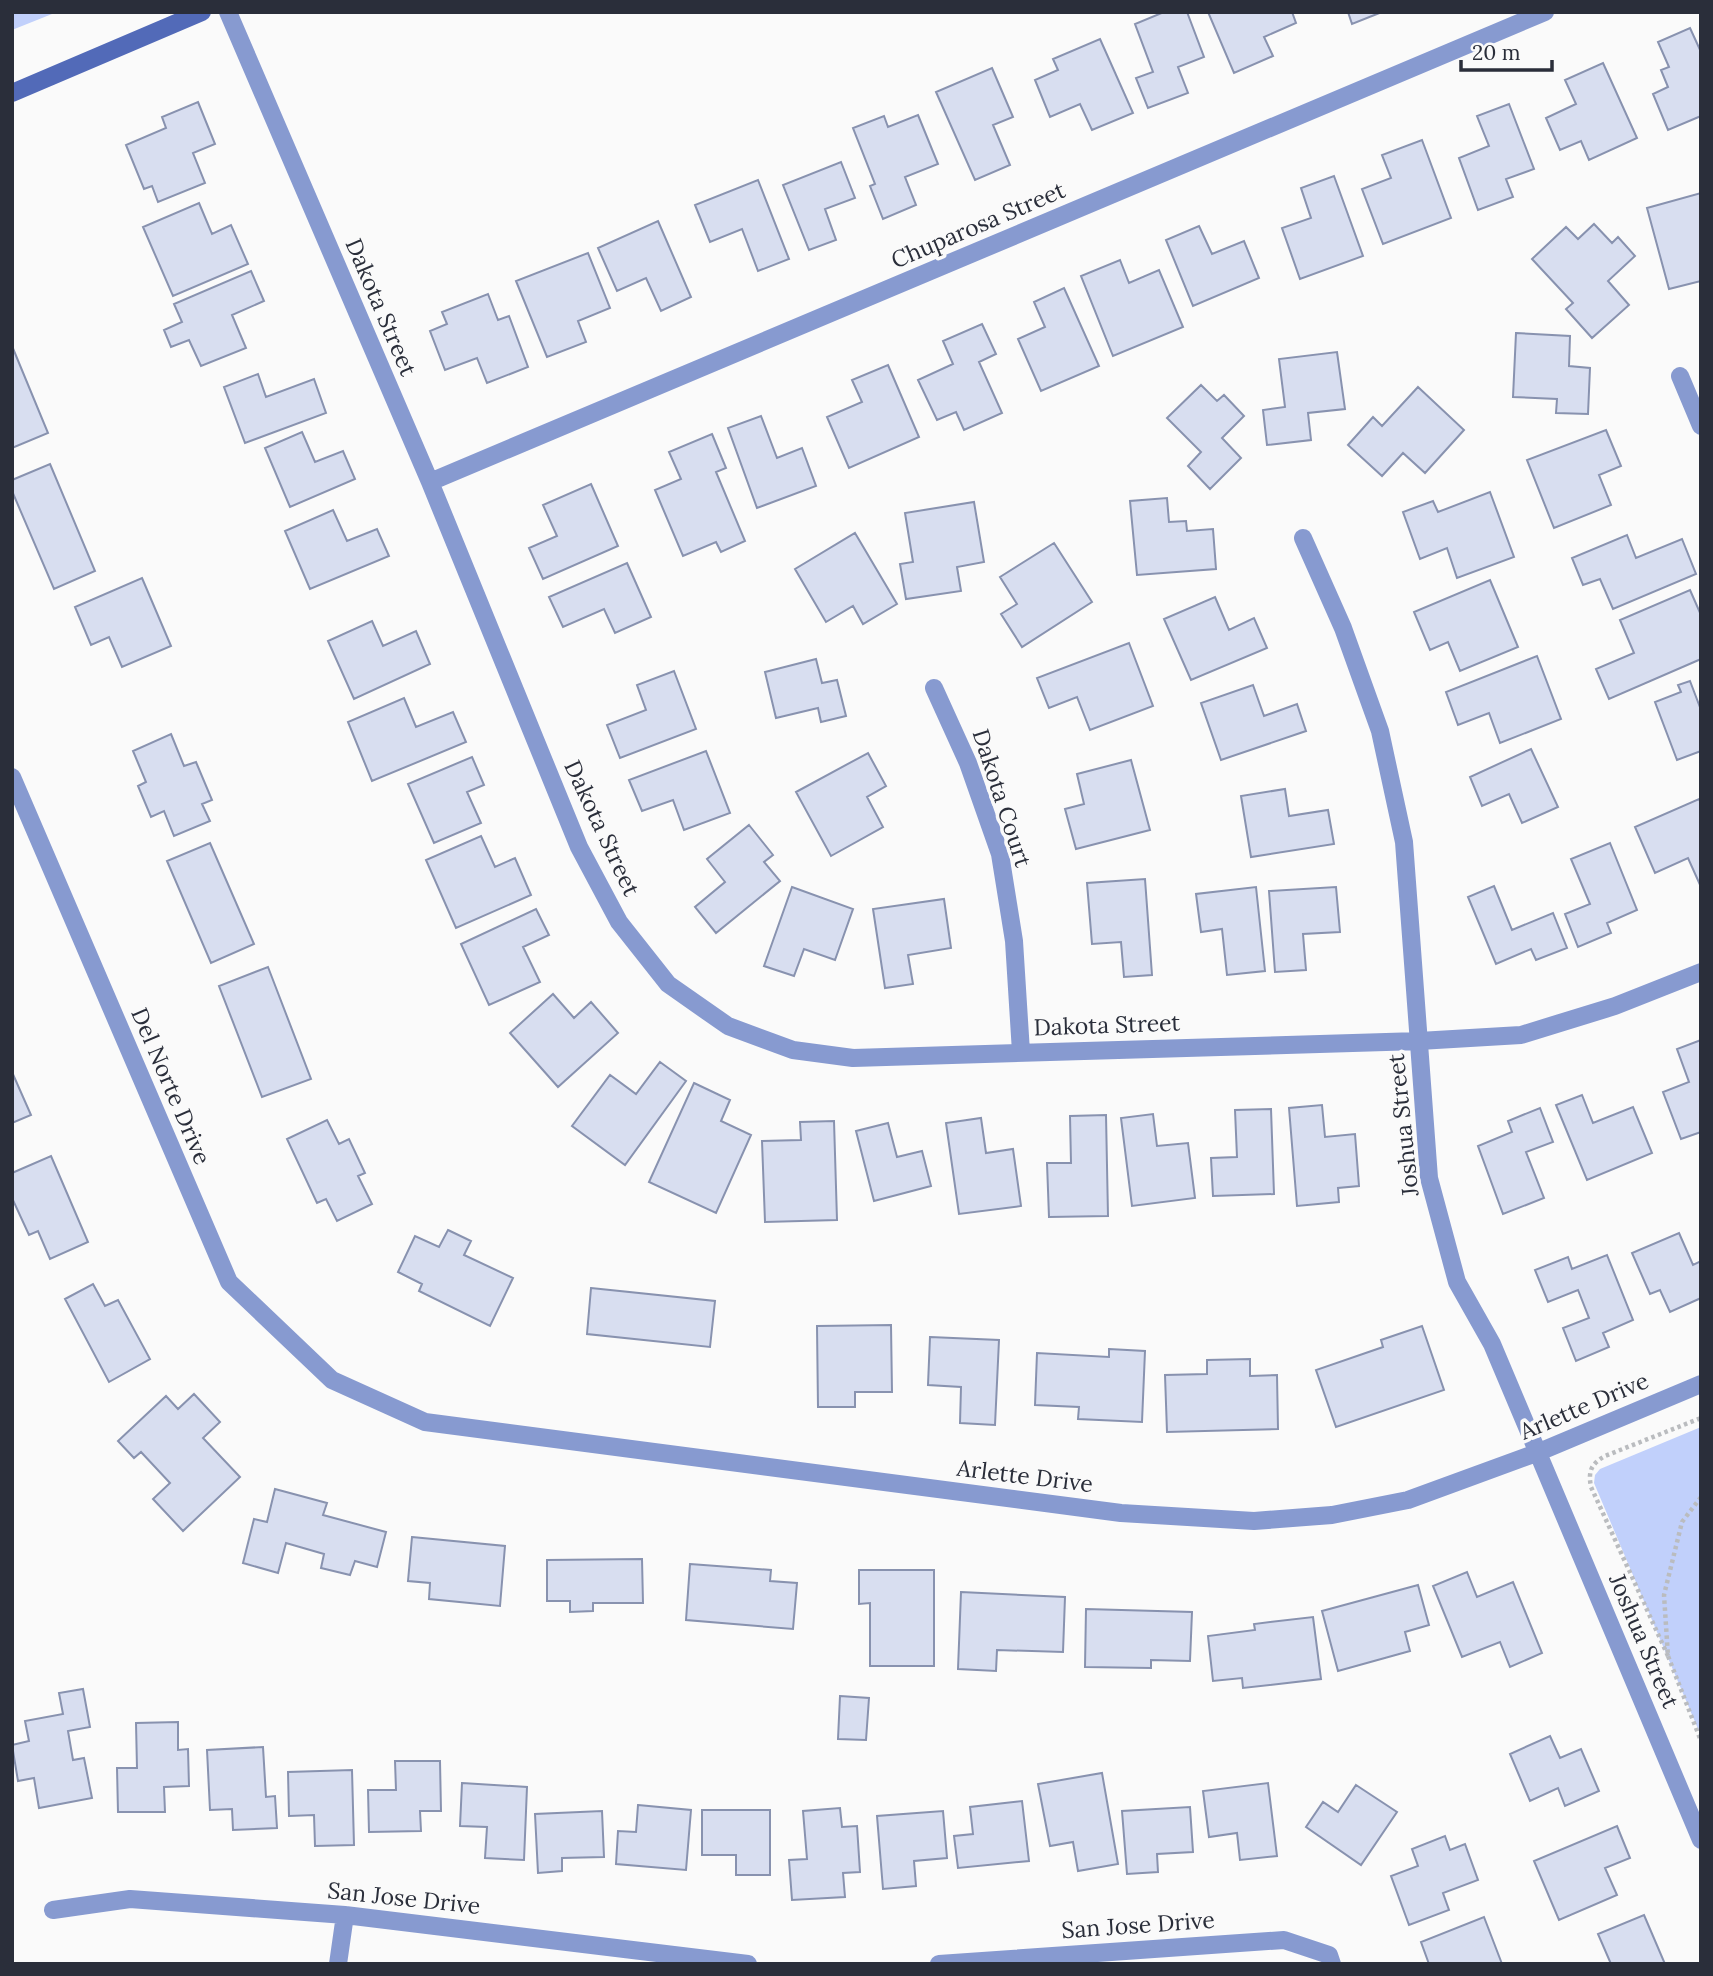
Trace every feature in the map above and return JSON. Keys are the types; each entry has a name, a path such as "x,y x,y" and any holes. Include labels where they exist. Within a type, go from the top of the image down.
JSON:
{"main road":[{"path":"12,93 202,12"}],"street":[{"name":"Dakota Street","path":"228,12 430,482 579,847 620,922 668,984 728,1026 793,1050 853,1058 1419,1041 1521,1035 1615,1006 1701,972"},
{"name":"Chuparosa Street","path":"430,482 1545,12"},
{"path":"1679,376 1701,426"},
{"name":"Joshua Street","path":"1303,538 1343,628 1380,731 1404,842 1429,1178 1457,1282 1492,1344 1701,1840"},
{"name":"Dakota Court","path":"934,688 968,763 1000,854 1014,942 1021,1052"},
{"name":"Del Norte Drive","path":"12,777 229,1282 332,1380"},
{"name":"Arlette Drive","path":"332,1380 425,1422 1121,1513 1254,1521 1332,1515 1408,1500 1539,1452 1701,1384"},
{"name":"San Jose Drive","path":"53,1910 130,1899 345,1915 748,1964"},
{"path":"338,1964 345,1915"},
{"name":"San Jose Drive","path":"939,1964 1284,1940 1329,1955 1332,1964"}],"path":[{"path":"1701,1418 1605,1456 1594,1462 1589,1474 1591,1487 1668,1656 1701,1741"},
{"path":"1668,1656 1664,1595 1682,1522 1701,1497"}],"shaded area":[{"path":"12,12 57,12 12,30"},
{"path":"1701,1427 1701,1736 1594,1483 1595,1475 1600,1469"}],"building":[{"path":"1164,12 1187,12 1204,57 1178,67 1188,93 1148,108 1136,78 1153,72 1135,24"},
{"path":"1208,12 1292,12 1296,23 1264,37 1273,56 1234,73"},
{"path":"1348,12 1382,12 1352,24"},
{"path":"1690,28 1701,52 1701,116 1668,130 1653,94 1668,87 1661,70 1669,67 1658,42"},
{"path":"1100,39 1133,113 1092,130 1080,104 1050,117 1035,80 1058,70 1053,59"},
{"path":"1603,63 1637,138 1589,160 1581,141 1560,150 1546,118 1576,104 1565,80"},
{"path":"992,68 1013,117 993,125 1010,165 975,180 936,92"},
{"path":"198,102 215,144 193,153 205,183 158,202 152,186 144,189 126,145 166,128 162,117"},
{"path":"1509,104 1534,169 1506,179 1513,197 1478,210 1459,158 1489,146 1477,116"},
{"path":"918,115 938,164 905,177 916,205 883,219 870,186 875,184 853,128 884,116 888,127"},
{"path":"1422,140 1451,218 1383,244 1362,189 1391,178 1382,155"},
{"path":"841,162 855,198 825,209 836,240 809,250 783,185"},
{"path":"1334,176 1363,256 1300,279 1282,228 1311,218 1301,188"},
{"path":"758,180 789,259 758,271 742,229 710,242 695,205"},
{"path":"1701,193 1701,281 1669,289 1647,208"},
{"path":"199,203 212,234 231,225 248,264 173,296 143,227"},
{"path":"658,221 691,297 661,311 646,278 617,291 598,248"},
{"path":"1594,224 1612,243 1618,237 1635,256 1608,281 1629,305 1592,338 1566,309 1573,303 1532,259 1566,227 1578,239"},
{"path":"1199,226 1212,254 1244,241 1259,278 1193,306 1166,240"},
{"path":"588,253 610,308 578,321 586,342 547,357 516,281"},
{"path":"1120,260 1129,283 1159,270 1183,327 1113,356 1081,276"},
{"path":"251,271 264,301 232,315 246,348 201,366 189,340 171,347 164,330 182,322 174,304"},
{"path":"1064,288 1099,366 1041,391 1018,339 1045,327 1034,302"},
{"path":"488,294 498,320 509,316 528,367 487,383 477,358 445,370 430,331 447,324 442,312"},
{"path":"982,324 996,354 979,362 1002,413 964,430 956,412 937,420 918,380 953,364 943,341"},
{"path":"1516,333 1570,336 1569,366 1590,368 1588,414 1556,413 1557,399 1513,397"},
{"path":"12,346 48,433 12,448"},
{"path":"1337,352 1345,409 1308,413 1311,440 1267,445 1263,410 1285,407 1279,359"},
{"path":"888,365 919,437 849,468 827,417 862,402 852,380"},
{"path":"258,374 266,397 314,379 326,413 245,443 224,387"},
{"path":"1201,385 1217,401 1224,395 1244,416 1222,438 1241,458 1210,489 1188,466 1201,452 1167,418"},
{"path":"1418,387 1464,430 1425,473 1403,453 1382,476 1348,445 1373,417 1382,426"},
{"path":"761,416 777,458 802,448 816,486 757,508 728,428"},
{"path":"1606,430 1621,466 1599,475 1611,505 1554,528 1527,460"},
{"path":"302,432 315,462 343,451 355,479 290,507 265,448"},
{"path":"712,434 726,468 716,472 745,541 721,552 716,542 683,556 655,490 681,479 669,452"},
{"path":"50,464 95,571 54,589 12,491 12,480"},
{"path":"591,484 618,546 543,579 529,548 557,536 543,505"},
{"path":"1490,492 1514,557 1457,578 1447,548 1420,559 1403,512 1433,501 1438,512"},
{"path":"1167,498 1169,522 1186,521 1187,531 1213,529 1216,569 1137,575 1130,501"},
{"path":"974,502 984,562 957,567 961,591 906,599 900,564 913,562 905,513"},
{"path":"333,510 347,541 377,529 389,556 310,589 285,531"},
{"path":"855,533 897,604 863,624 853,606 826,622 795,569"},
{"path":"1627,535 1636,558 1682,539 1696,574 1613,609 1600,579 1583,585 1572,558"},
{"path":"1054,543 1092,602 1022,647 1001,614 1017,604 1000,577"},
{"path":"627,563 651,617 615,633 604,609 563,627 549,597"},
{"path":"142,578 171,646 122,667 109,637 91,645 75,607"},
{"path":"1490,580 1518,647 1460,671 1448,642 1430,650 1414,612"},
{"path":"1690,590 1701,615 1701,659 1609,699 1596,669 1634,653 1620,620"},
{"path":"1215,597 1229,630 1254,618 1267,648 1191,680 1164,619"},
{"path":"372,621 383,646 416,631 430,664 354,699 328,641"},
{"path":"1129,643 1153,706 1090,730 1077,697 1049,708 1037,678"},
{"path":"1537,656 1561,719 1500,743 1489,713 1458,725 1446,692"},
{"path":"816,659 822,683 837,680 846,716 821,722 818,708 776,718 765,672"},
{"path":"674,671 696,729 620,758 607,725 646,710 637,685"},
{"path":"1690,681 1701,710 1701,751 1677,760 1655,702 1681,692 1678,685"},
{"path":"1253,685 1264,716 1297,704 1306,731 1221,760 1201,703"},
{"path":"404,698 416,727 453,712 466,742 372,781 348,722"},
{"path":"171,734 184,766 196,762 212,800 202,804 210,821 174,836 164,811 151,817 138,786 146,782 133,751"},
{"path":"1531,749 1558,807 1522,823 1509,794 1482,806 1470,777"},
{"path":"706,751 730,813 684,830 673,800 642,811 629,780"},
{"path":"868,753 886,786 867,797 883,827 831,856 796,792"},
{"path":"472,757 484,785 467,792 481,823 434,843 408,784"},
{"path":"1131,760 1150,830 1076,849 1065,809 1084,804 1077,774"},
{"path":"1285,789 1289,816 1328,810 1334,844 1251,857 1241,796"},
{"path":"1699,799 1701,887 1688,858 1655,873 1635,827"},
{"path":"749,825 773,855 764,862 780,881 716,933 695,907 725,882 707,859"},
{"path":"481,836 495,867 515,858 531,895 456,928 426,860"},
{"path":"210,843 254,944 211,963 167,861"},
{"path":"1610,843 1637,910 1607,923 1611,933 1578,947 1565,914 1590,904 1571,859"},
{"path":"1145,879 1152,975 1124,977 1121,942 1092,944 1087,883"},
{"path":"1494,886 1512,930 1553,913 1567,948 1536,960 1531,949 1496,964 1468,897"},
{"path":"792,887 853,909 835,960 804,949 794,976 764,966"},
{"path":"1256,887 1265,971 1227,975 1222,929 1201,932 1196,894"},
{"path":"1336,887 1340,932 1303,934 1306,970 1275,972 1269,891"},
{"path":"944,899 951,948 908,955 913,984 885,988 873,909"},
{"path":"536,909 549,935 523,947 540,982 489,1005 461,944"},
{"path":"268,967 311,1079 262,1097 219,986"},
{"path":"553,994 574,1018 591,1002 618,1033 558,1087 510,1033"},
{"path":"1701,1040 1701,1132 1681,1139 1663,1092 1689,1082 1677,1049"},
{"path":"660,1062 686,1081 625,1165 572,1126 610,1075 636,1094"},
{"path":"12,1072 31,1115 12,1123"},
{"path":"694,1083 730,1100 721,1121 751,1135 716,1213 649,1182"},
{"path":"1582,1095 1593,1123 1633,1107 1652,1153 1587,1180 1556,1105"},
{"path":"1322,1105 1325,1137 1355,1134 1359,1186 1338,1188 1339,1202 1297,1206 1289,1108"},
{"path":"1540,1108 1553,1142 1526,1152 1544,1198 1503,1214 1478,1146 1512,1132 1508,1121"},
{"path":"1271,1109 1274,1194 1213,1196 1211,1158 1237,1157 1235,1110"},
{"path":"1153,1114 1157,1146 1188,1143 1195,1198 1132,1206 1121,1118"},
{"path":"1106,1115 1108,1216 1049,1217 1047,1163 1071,1163 1070,1116"},
{"path":"981,1118 986,1153 1013,1149 1021,1206 959,1214 946,1123"},
{"path":"327,1120 339,1144 349,1139 365,1173 358,1176 372,1204 337,1221 326,1199 317,1203 287,1139"},
{"path":"834,1121 837,1220 765,1222 762,1141 801,1140 800,1122"},
{"path":"888,1123 897,1157 922,1151 931,1186 874,1201 856,1131"},
{"path":"51,1156 88,1242 50,1259 38,1231 29,1235 12,1198 12,1173"},
{"path":"448,1230 471,1241 464,1255 513,1278 490,1326 419,1291 422,1284 398,1272 415,1236 439,1247"},
{"path":"1679,1233 1693,1265 1701,1261 1701,1298 1670,1312 1660,1290 1650,1294 1632,1253"},
{"path":"1607,1255 1633,1320 1603,1333 1609,1347 1576,1361 1563,1328 1589,1318 1578,1290 1548,1302 1535,1270 1568,1257 1572,1269"},
{"path":"93,1284 105,1306 118,1300 150,1359 109,1382 65,1299"},
{"path":"591,1288 715,1301 710,1347 587,1334"},
{"path":"891,1325 892,1392 855,1392 855,1407 818,1407 817,1326"},
{"path":"1422,1326 1444,1390 1336,1427 1316,1370 1383,1347 1381,1340"},
{"path":"930,1337 999,1340 995,1425 960,1423 961,1387 928,1385"},
{"path":"1109,1349 1145,1351 1142,1422 1078,1419 1079,1407 1035,1405 1037,1353 1109,1357"},
{"path":"1250,1359 1250,1376 1277,1375 1278,1429 1167,1432 1165,1375 1207,1374 1207,1360"},
{"path":"194,1394 220,1422 203,1438 240,1477 183,1531 153,1499 170,1483 141,1452 134,1458 118,1441 166,1396 178,1409"},
{"path":"275,1489 327,1503 323,1515 386,1532 377,1567 355,1561 350,1575 321,1568 324,1554 286,1543 278,1573 243,1563 254,1519 267,1522"},
{"path":"412,1537 505,1546 500,1606 429,1599 430,1583 408,1581"},
{"path":"642,1559 643,1603 593,1603 593,1611 570,1612 570,1601 547,1601 547,1560"},
{"path":"690,1564 771,1570 770,1581 797,1583 793,1629 686,1620"},
{"path":"859,1570 934,1570 934,1666 870,1666 870,1603 859,1604"},
{"path":"1467,1572 1477,1597 1513,1582 1542,1653 1510,1667 1500,1642 1462,1657 1433,1586"},
{"path":"1418,1585 1429,1625 1405,1632 1410,1651 1338,1671 1322,1611"},
{"path":"961,1592 1065,1597 1063,1652 997,1650 996,1671 958,1669"},
{"path":"1086,1609 1192,1612 1190,1661 1151,1660 1151,1668 1085,1667"},
{"path":"1313,1617 1321,1679 1243,1688 1242,1678 1213,1681 1208,1636 1255,1630 1254,1624"},
{"path":"83,1689 90,1727 68,1731 73,1760 84,1758 92,1798 39,1808 34,1778 18,1781 12,1745 29,1741 25,1721 63,1714 59,1693"},
{"path":"840,1696 869,1698 866,1740 838,1739"},
{"path":"178,1722 178,1750 188,1749 189,1786 164,1787 165,1812 118,1812 117,1768 137,1768 136,1723"},
{"path":"1550,1736 1560,1758 1581,1749 1599,1791 1565,1806 1558,1788 1530,1801 1510,1754"},
{"path":"263,1747 266,1797 275,1796 277,1828 233,1830 232,1809 210,1810 207,1750"},
{"path":"395,1761 440,1761 441,1811 420,1811 421,1831 369,1832 368,1790 396,1790"},
{"path":"352,1770 354,1845 315,1846 314,1815 289,1816 288,1772"},
{"path":"1102,1773 1118,1864 1078,1871 1073,1842 1050,1846 1038,1784"},
{"path":"462,1783 527,1787 524,1860 485,1858 487,1827 460,1826"},
{"path":"1268,1783 1277,1856 1240,1860 1237,1833 1209,1837 1203,1791"},
{"path":"1356,1785 1397,1812 1361,1865 1306,1827 1323,1802 1338,1812"},
{"path":"1022,1801 1029,1861 958,1868 954,1836 973,1834 970,1807"},
{"path":"638,1805 691,1810 686,1870 616,1864 618,1831 636,1832"},
{"path":"1190,1807 1193,1852 1157,1854 1158,1872 1127,1874 1122,1811"},
{"path":"840,1808 842,1827 857,1826 860,1872 843,1873 845,1897 792,1900 789,1860 807,1859 803,1811"},
{"path":"702,1810 770,1810 770,1875 736,1875 736,1855 702,1855"},
{"path":"602,1811 604,1857 562,1858 562,1871 538,1873 535,1814"},
{"path":"943,1811 947,1858 914,1861 916,1886 883,1889 877,1816"},
{"path":"1617,1826 1630,1858 1605,1868 1617,1895 1559,1920 1534,1861"},
{"path":"1445,1836 1450,1850 1465,1844 1478,1880 1443,1893 1449,1910 1409,1925 1391,1876 1418,1866 1412,1849"},
{"path":"1644,1915 1665,1964 1611,1964 1598,1934"},
{"path":"1484,1917 1502,1964 1429,1964 1421,1942"}]}
